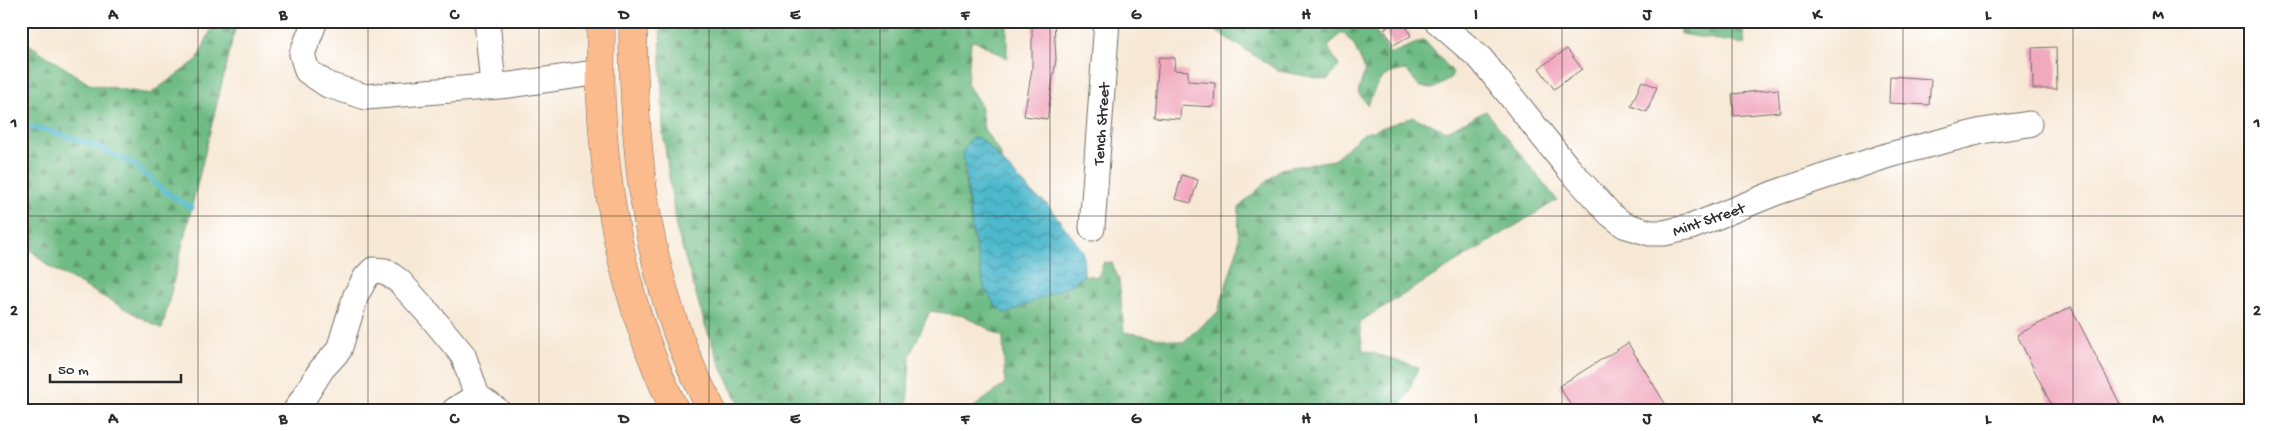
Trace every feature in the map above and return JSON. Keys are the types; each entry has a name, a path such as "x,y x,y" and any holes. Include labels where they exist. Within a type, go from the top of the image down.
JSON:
{"main road":[{"path":"601,21 601,101 606,161 622,257 642,330 675,410"},
{"path":"634,21 637,149 651,240 672,313 687,356 712,410"}],"street":[{"path":"315,21 302,54 307,71 328,85 366,97 493,86 601,72"},
{"path":"487,21 493,86"},
{"name":"Tench Street","path":"1092,228 1107,21"},
{"name":"Mint Street","path":"1437,21 1481,59 1569,169 1610,214 1624,225 1650,233 1664,233 1691,227 1775,193 1889,155 1982,130 2029,124"},
{"path":"296,410 321,370 339,350 356,295 366,277 373,270 385,271 399,281 463,355 487,403 456,410"}],"green space":[{"path":"215,21 237,21 162,329 49,267 21,241 21,39 89,84 150,94 197,60"},
{"path":"660,21 1007,21 1007,58 976,41 971,42 967,84 980,104 984,129 1001,155 1001,160 986,144 963,166 972,230 985,289 1072,284 1084,275 1098,277 1104,262 1112,263 1119,280 1124,332 1183,342 1218,312 1238,247 1239,207 1280,169 1333,160 1363,134 1413,117 1447,131 1486,111 1557,200 1359,322 1363,350 1418,367 1409,391 1398,410 970,410 1005,384 1003,337 965,316 930,311 910,355 907,410 743,410 720,365 705,325 676,227 663,133"},
{"path":"1200,21 1369,21 1390,54 1424,40 1453,72 1450,79 1435,88 1420,87 1406,70 1397,71 1385,76 1381,80 1374,90 1368,105 1358,93 1365,70 1354,45 1342,32 1328,47 1339,66 1327,80 1279,71"},
{"path":"1676,21 1742,21 1745,44 1681,34"}],"water":[{"path":"973,138 978,138 986,144 1035,196 1046,203 1083,251 1084,275 1072,284 1007,314 997,308 985,290 972,230 963,152 969,141"}],"building":[{"path":"1032,21 1054,21 1056,59 1047,119 1024,116 1032,69"},
{"path":"1398,21 1403,21 1411,36 1393,45 1384,29"},
{"path":"2056,47 2057,89 2033,89 2032,48"},
{"path":"1567,49 1582,69 1554,89 1539,68"},
{"path":"1159,57 1175,58 1174,70 1188,71 1188,81 1215,83 1214,107 1181,105 1180,119 1154,117"},
{"path":"1890,76 1931,79 1929,105 1889,103"},
{"path":"1642,81 1657,87 1647,112 1631,106"},
{"path":"1778,89 1780,112 1734,116 1732,94"},
{"path":"1182,175 1198,180 1191,203 1175,199"},
{"path":"2071,307 2123,410 2054,410 2017,335"},
{"path":"1628,343 1669,410 1574,410 1559,386"}],"waterway":[{"path":"21,126 46,130 94,145 135,165 164,191 192,208"}]}
